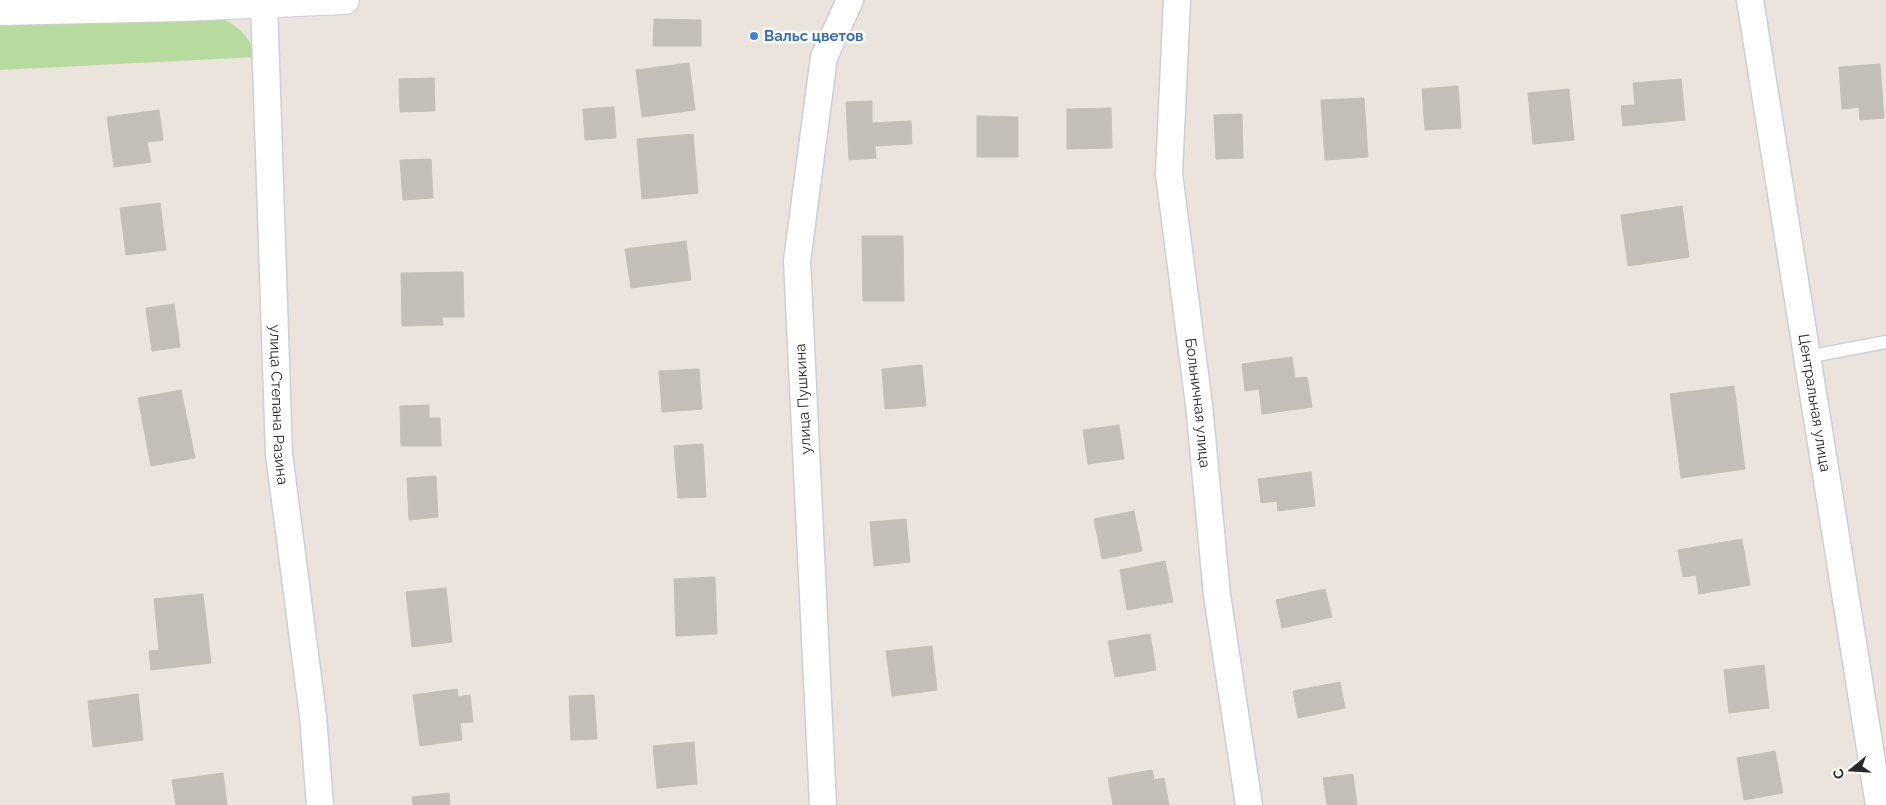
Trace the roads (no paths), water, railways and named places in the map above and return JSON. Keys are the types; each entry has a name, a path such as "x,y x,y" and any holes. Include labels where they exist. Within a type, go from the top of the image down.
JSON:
{"street":[{"path":"0,11 181,3 264,3 346,0"},
{"name":"улица Пушкина","path":"823,805 797,261 824,57 850,0"},
{"name":"Больничная улица","path":"1177,0 1169,174 1199,405 1217,595 1249,805"},
{"name":"Центральная улица","path":"1750,0 1807,357 1879,763 1879,805"},
{"name":"улица Степана Разина","path":"264,3 279,454 313,716 320,805"}],"lane":[{"path":"1807,357 1886,342"}],"place":[{"name":"Вальс цветов","path":"754,36"}]}
